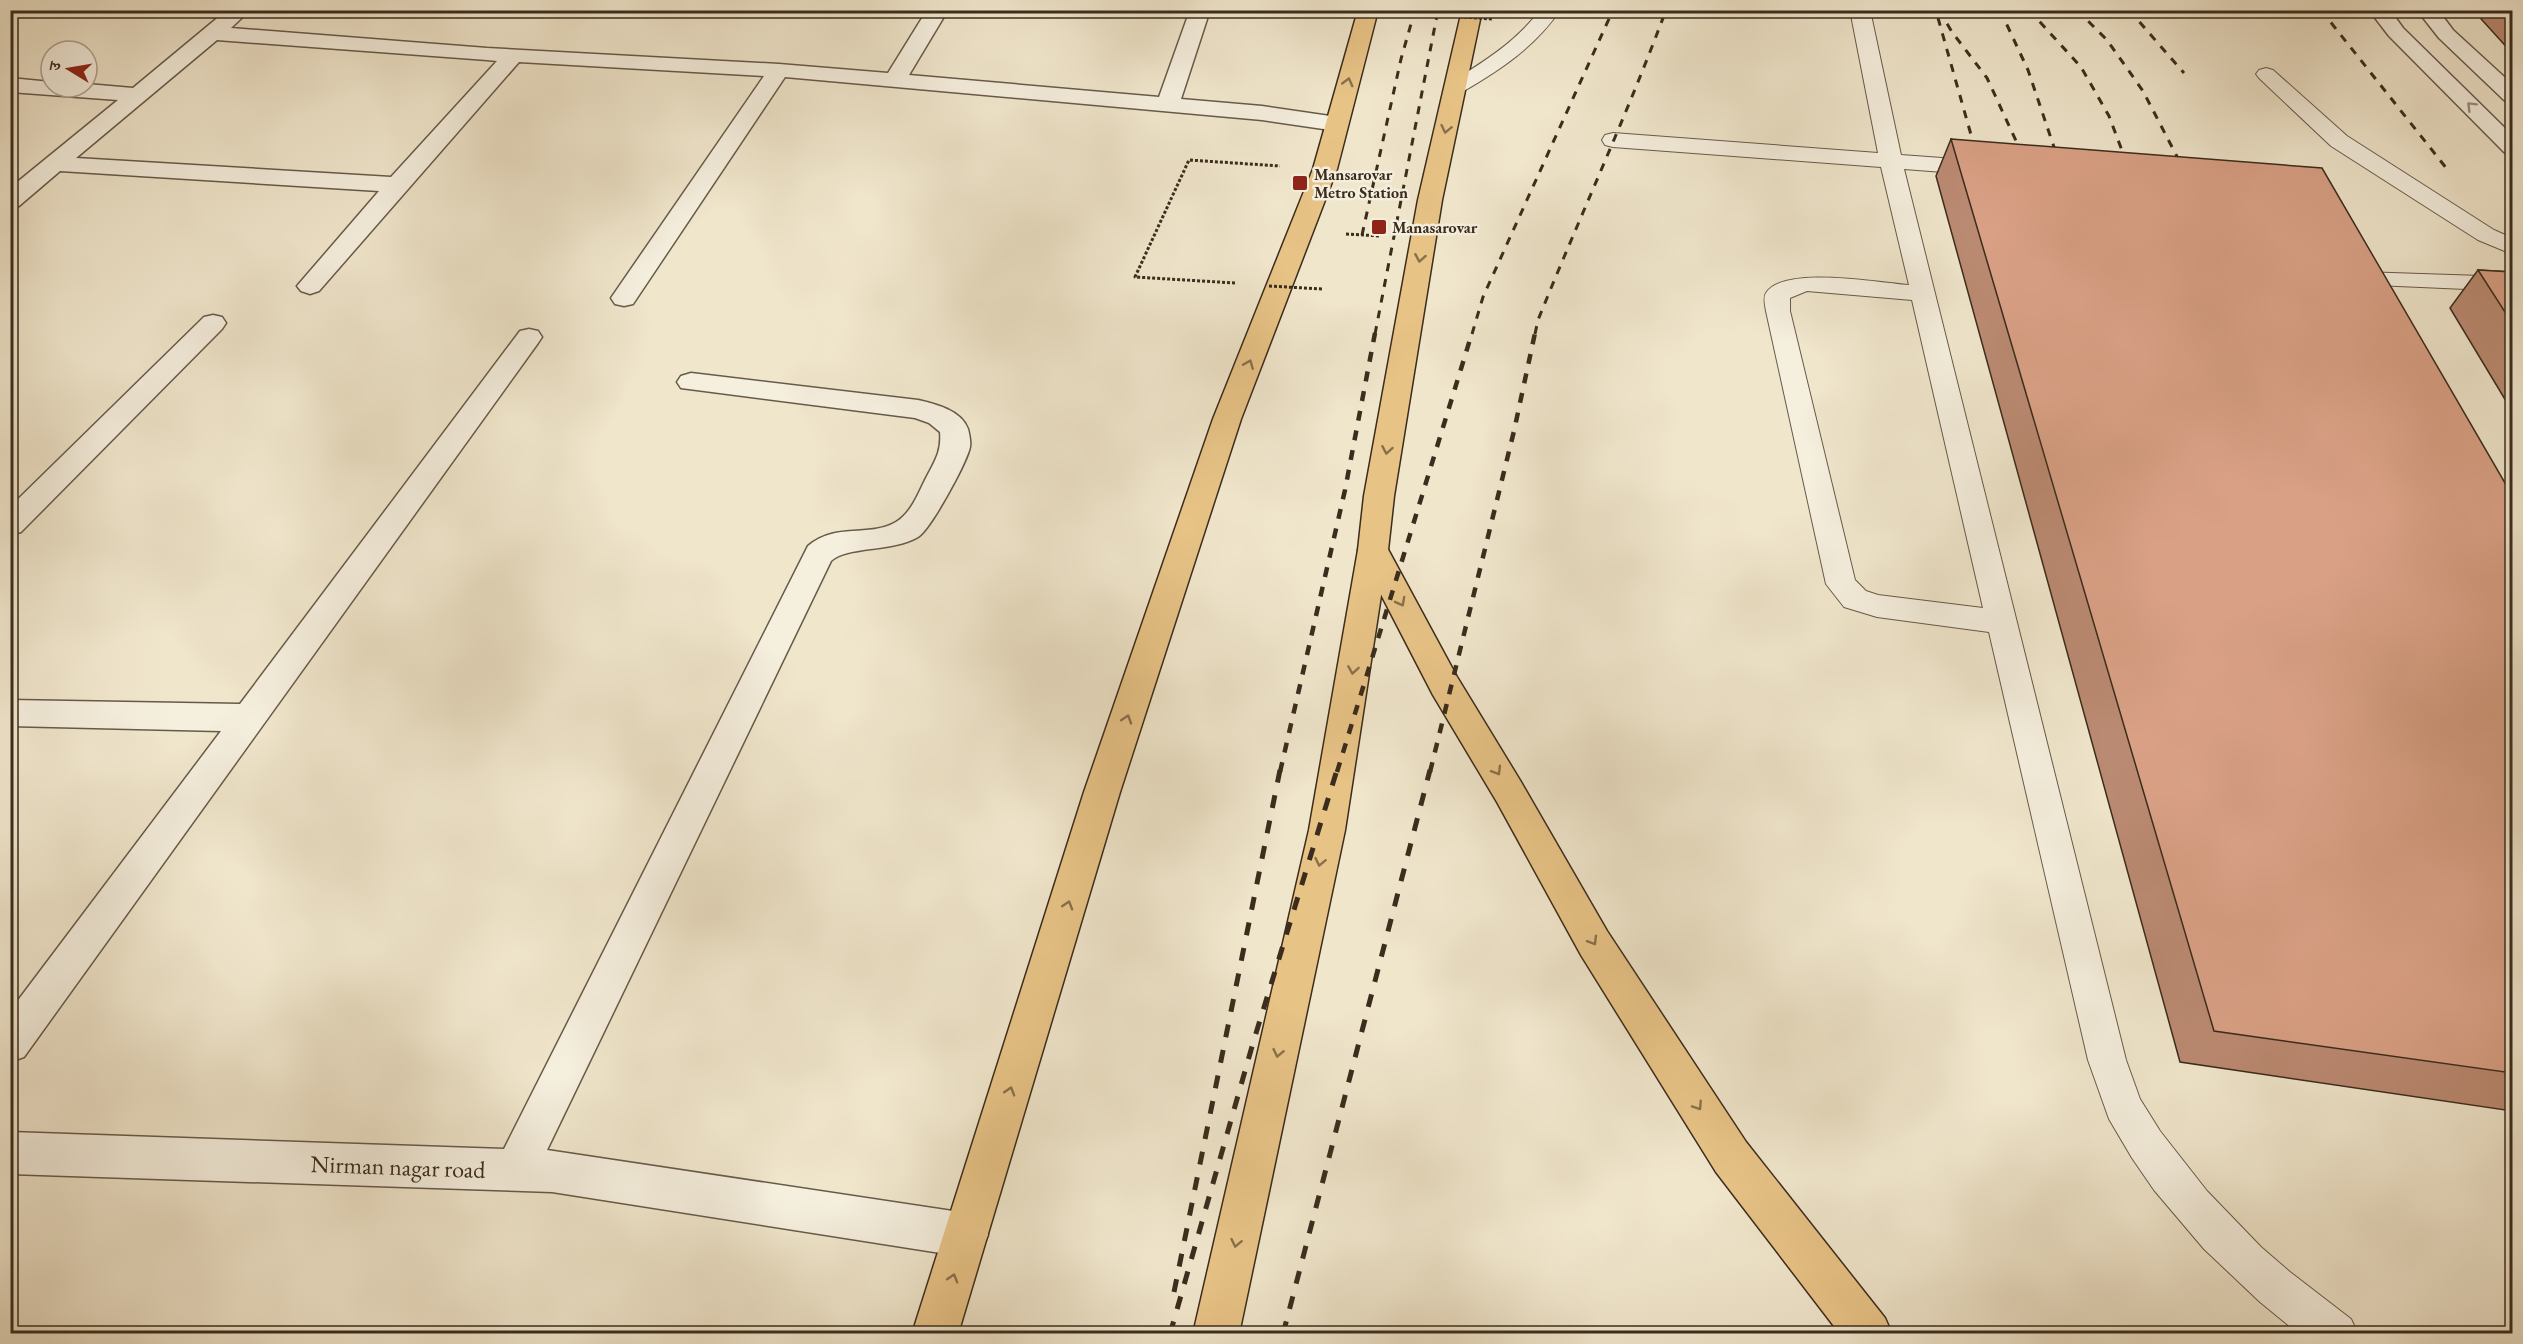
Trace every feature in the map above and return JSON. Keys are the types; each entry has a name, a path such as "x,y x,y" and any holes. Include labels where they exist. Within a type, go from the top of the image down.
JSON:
{"main road":[{"path":"935,1334 1102,792 1220,441 1325,170 1368,10"},
{"path":"1216,1334 1327,830 1373,550 1379,496 1430,200 1455,88 1482,15"},
{"path":"1373,550 1445,686 1509,792 1600,953 1731,1157 1869,1334"}],"street":[{"path":"10,201 240,10"},
{"path":"895,81 938,10"},
{"path":"1168,104 1200,10"},
{"path":"2379,10 2396,32 2512,147"},
{"path":"2427,10 2446,34 2512,95"},
{"path":"213,33 514,55 779,70 1262,112 1337,124"},
{"path":"310,286 397,184 514,55"},
{"path":"624,298 779,70"},
{"path":"10,85 137,95"},
{"path":"55,164 397,184"},
{"path":"10,525 213,323"},
{"path":"10,1044 529,338"},
{"path":"515,1171 819,554 830,544 884,538 908,529 924,512 957,446 954,429 939,416 918,409 691,382"},
{"path":"10,713 250,718"},
{"name":"Nirman nagar road","path":"10,1153 552,1172 966,1235"}],"lane":[{"path":"1455,88 1509,55 1536,31 1551,10"},
{"path":"1860,10 1891,160 2107,1060 2125,1110 2156,1158 2203,1218 2259,1272 2336,1334"},
{"path":"2266,74 2339,141 2486,235 2512,247"},
{"path":"1613,141 2009,170"},
{"path":"2378,309 2355,269 2512,284"},
{"path":"1924,294 1807,284 1790,287 1777,295 1778,311 1841,584 1855,599 1877,606 2002,622"}],"path":[{"path":"1449,16 1482,15"},
{"path":"1236,283 1136,277 1189,160 1325,170"},
{"path":"1337,233 1362,235"},
{"path":"1269,286 1322,289"}],"building":[{"path":"1951,139 2322,168 2512,495 2512,1073 2214,1031"},
{"path":"2478,270 2512,272 2512,323"}],"railway":[{"path":"1362,235 1401,59 1415,10"},
{"path":"1375,334 1438,10"},
{"path":"1472,334 1483,297 1613,10"},
{"path":"1535,334 1538,320 1666,10"},
{"path":"1939,10 1952,32 1987,78 2024,158"},
{"path":"2000,10 2028,70 2059,162"},
{"path":"2029,10 2081,67 2109,116 2129,169"},
{"path":"2077,10 2107,40 2143,91 2185,172"},
{"path":"2129,10 2184,73"},
{"path":"2321,10 2447,169"},
{"path":"1938,18 1977,156"},
{"path":"1280,772 1345,490 1375,333"},
{"path":"1337,772 1472,333"},
{"path":"1430,772 1514,431 1535,333"},
{"path":"1174,1292 1280,770"},
{"path":"1170,1334 1253,1043 1337,770"},
{"path":"1283,1334 1430,770"}],"place":[{"name":"Mansarovar Metro Station","path":"1300,183"},
{"name":"Manasarovar","path":"1379,227"}]}
